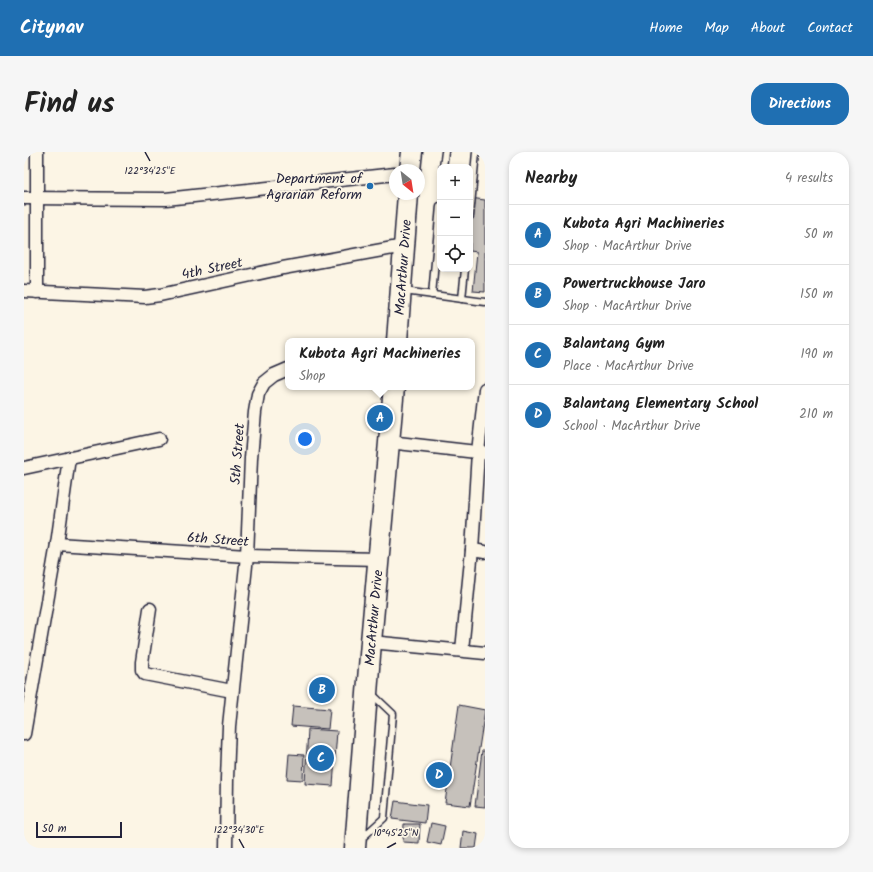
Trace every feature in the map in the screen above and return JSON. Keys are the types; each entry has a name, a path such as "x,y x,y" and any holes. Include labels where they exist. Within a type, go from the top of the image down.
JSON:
{"main road":[{"path":"411,164 412,152"},
{"name":"MacArthur Drive","path":"397,338 408,200"},
{"name":"MacArthur Drive","path":"356,846 371,642 394,390"}],"street":[{"path":"36,152 37,292"},
{"path":"24,198 166,199 389,175"},
{"name":"4th Street","path":"24,291 145,297 283,268 404,246"},
{"name":"5th Street","path":"226,848 227,779 232,691 247,556 251,458 258,394 264,383 285,370"},
{"path":"462,650 482,453 485,389"},
{"path":"24,468 159,439"},
{"path":"389,442 482,453"},
{"path":"24,734 57,544 69,458"},
{"name":"6th Street","path":"57,544 247,556 378,559"},
{"path":"472,550 485,552"},
{"path":"150,609 142,662 142,670 145,674 232,691"},
{"path":"371,642 485,653"}],"lane":[{"path":"443,164 444,152"},
{"path":"472,200 476,152"},
{"path":"432,295 437,236"},
{"path":"462,299 465,272"},
{"path":"401,291 485,302"},
{"path":"356,846 384,818 393,714 368,690"}],"building":[{"path":"473,198 485,200 485,292 473,291 477,252 473,251"},
{"path":"459,705 485,710 470,806 445,803"},
{"path":"293,706 330,709 328,729 291,726"},
{"path":"308,729 337,731 333,786 305,784"},
{"path":"482,751 485,751 485,807 475,806"},
{"path":"289,754 304,755 303,780 287,779"},
{"path":"395,801 427,805 425,823 392,819"},
{"path":"431,823 445,826 441,845 427,842"},
{"path":"404,824 420,824 419,843 403,842"},
{"path":"463,831 478,834 476,848 461,848"}],"place":[{"name":"Department of Agrarian Reform","path":"370,186"},
{"name":"Kubota Agri Machineries","path":"380,418"},
{"name":"Powertruckhouse Jaro","path":"322,690"},
{"name":"Balantang Gym","path":"321,758"},
{"name":"Balantang Elementary School","path":"439,775"}]}
